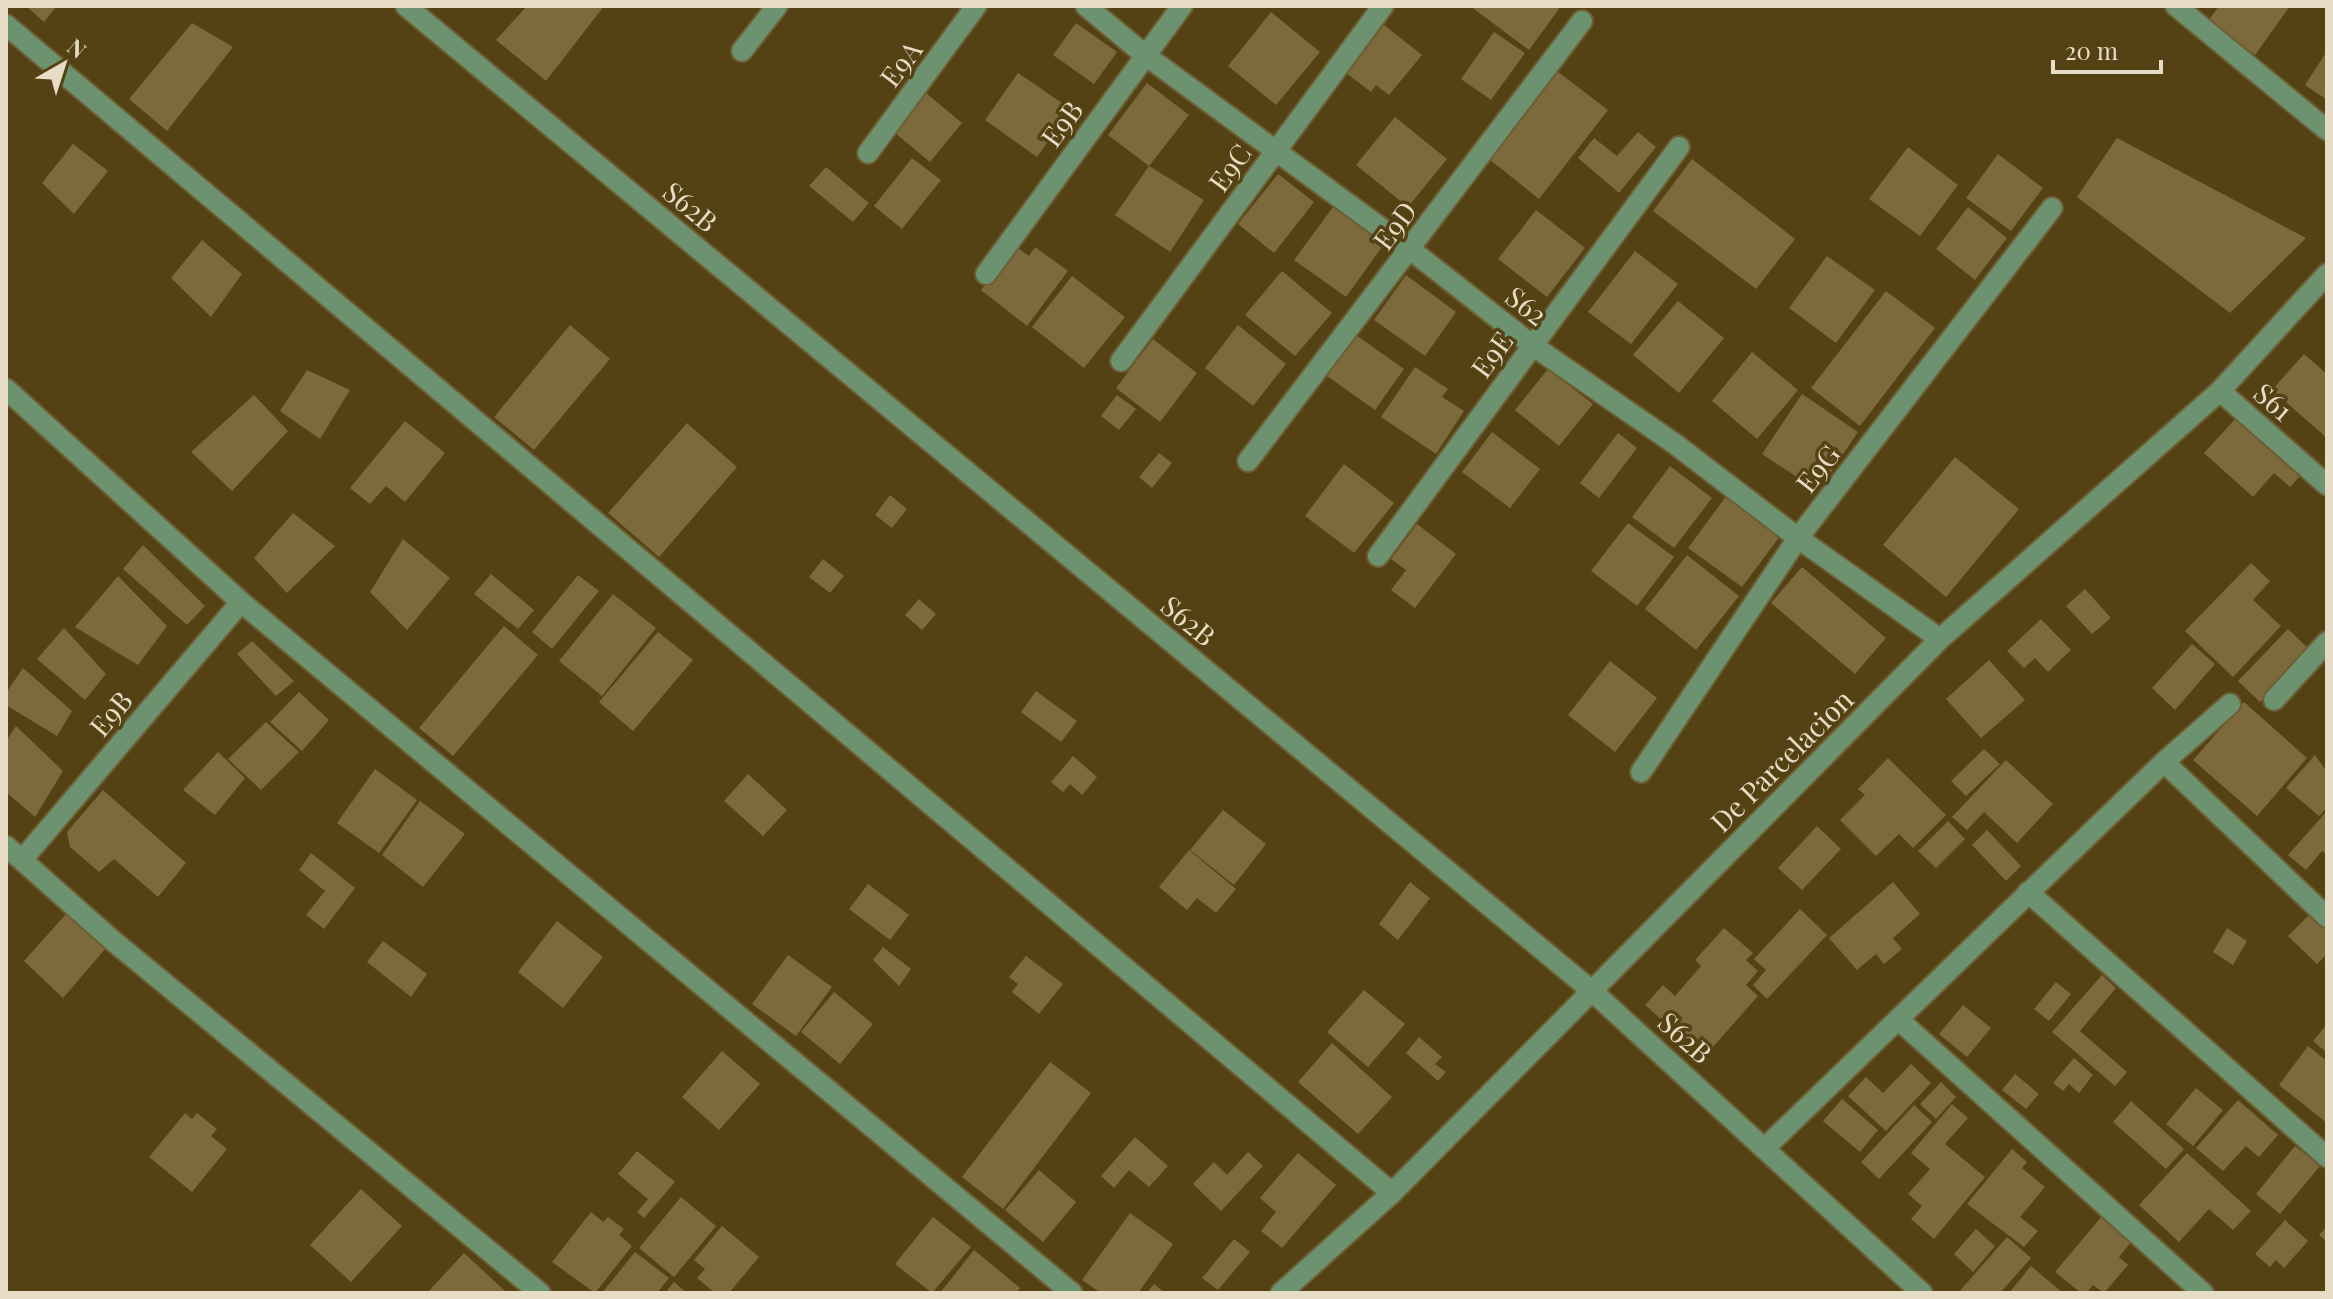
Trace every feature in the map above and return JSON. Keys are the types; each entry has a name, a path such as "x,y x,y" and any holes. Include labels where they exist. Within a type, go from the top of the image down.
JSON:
{"street":[{"name":"S62B","path":"406,6 1592,991 1922,1293"},
{"path":"742,51 777,6"},
{"name":"E9A","path":"868,153 976,6"},
{"name":"S62","path":"1086,6 1145,55 1411,250 1532,345 1675,444 1798,538 1940,639"},
{"name":"E9B","path":"986,274 1182,6"},
{"name":"E9C","path":"1121,361 1383,6"},
{"path":"2176,6 2327,130"},
{"name":"E9D","path":"1248,461 1582,21"},
{"path":"6,25 1392,1193"},
{"name":"E9E","path":"1378,556 1679,147"},
{"name":"E9G","path":"1641,772 1798,538 2052,208"},
{"name":"De Parcelacion","path":"1281,1293 1392,1193 1940,639 2220,391 2327,274"},
{"path":"6,389 241,602 1072,1293"},
{"name":"S61","path":"2220,391 2327,485"},
{"name":"E9B","path":"22,860 241,602"},
{"path":"2274,700 2327,642"},
{"path":"1766,1147 2164,762 2230,704"},
{"path":"2164,762 2327,917"},
{"path":"6,846 112,940 540,1293"},
{"path":"2028,892 2327,1157"},
{"path":"1899,1020 2203,1293"}],"building":[{"path":"26,6 57,6 44,22"},
{"path":"527,6 604,6 546,81 496,40"},
{"path":"1470,6 1561,6 1529,50"},
{"path":"2219,6 2290,6 2255,55 2208,21"},
{"path":"1271,12 1320,52 1276,105 1228,66"},
{"path":"192,23 233,47 167,131 129,99"},
{"path":"1076,23 1117,52 1094,84 1053,55"},
{"path":"1384,25 1422,55 1389,95 1376,85 1371,92 1346,73"},
{"path":"1494,32 1525,53 1491,100 1461,79"},
{"path":"2327,51 2327,100 2305,85"},
{"path":"1557,71 1608,110 1539,199 1489,159"},
{"path":"1018,73 1071,109 1037,157 985,120"},
{"path":"1147,83 1189,115 1149,166 1108,135"},
{"path":"926,93 962,123 930,162 894,132"},
{"path":"1395,117 1447,159 1408,207 1356,165"},
{"path":"1638,132 1656,147 1619,193 1578,158 1594,138 1617,156"},
{"path":"2117,138 2306,238 2230,313 2077,197"},
{"path":"73,144 108,171 74,214 42,183"},
{"path":"1908,147 1958,185 1920,236 1869,199"},
{"path":"1998,154 2043,188 2011,231 1966,198"},
{"path":"912,158 941,180 902,229 874,206"},
{"path":"1692,159 1795,239 1756,289 1653,211"},
{"path":"1149,166 1204,200 1170,252 1115,215"},
{"path":"826,167 869,203 853,222 809,186"},
{"path":"1278,174 1314,202 1274,253 1238,224"},
{"path":"1336,203 1387,240 1346,297 1294,260"},
{"path":"1968,207 2007,238 1975,280 1936,249"},
{"path":"1536,210 1585,248 1547,297 1498,259"},
{"path":"202,240 242,274 211,317 171,278"},
{"path":"1014,245 1029,256 1035,247 1068,271 1027,326 981,290"},
{"path":"1635,251 1678,284 1631,344 1588,312"},
{"path":"1827,256 1875,290 1836,343 1789,308"},
{"path":"1282,271 1332,313 1295,356 1245,315"},
{"path":"1406,275 1456,312 1425,356 1374,320"},
{"path":"1072,276 1125,317 1084,368 1032,327"},
{"path":"1886,291 1935,328 1860,426 1811,388"},
{"path":"1678,301 1724,338 1679,393 1633,355"},
{"path":"570,325 610,359 534,450 494,417"},
{"path":"1238,325 1286,364 1253,406 1205,368"},
{"path":"1356,335 1404,369 1375,410 1327,376"},
{"path":"1153,339 1197,373 1160,422 1116,388"},
{"path":"1752,352 1798,390 1757,439 1712,401"},
{"path":"2304,354 2327,374 2327,438 2272,390"},
{"path":"1415,367 1448,389 1442,397 1464,411 1436,454 1381,417"},
{"path":"1548,369 1593,404 1559,446 1515,410"},
{"path":"307,370 350,390 320,439 280,411"},
{"path":"1802,394 1858,432 1818,491 1762,454"},
{"path":"254,395 288,431 232,491 191,452"},
{"path":"1117,395 1136,409 1119,430 1101,416"},
{"path":"2237,417 2300,476 2290,487 2274,473 2253,497 2204,453"},
{"path":"405,421 445,453 405,502 386,486 370,504 350,488"},
{"path":"687,423 737,467 659,557 608,513"},
{"path":"1492,432 1540,469 1510,508 1462,472"},
{"path":"1618,433 1637,448 1599,498 1580,483"},
{"path":"1159,453 1172,463 1152,488 1139,477"},
{"path":"1955,457 2019,509 1946,597 1883,545"},
{"path":"1344,464 1394,503 1354,553 1305,516"},
{"path":"1670,466 1712,498 1674,548 1632,517"},
{"path":"890,495 907,509 892,528 875,515"},
{"path":"1727,495 1781,535 1742,587 1688,548"},
{"path":"293,513 335,546 287,593 254,558"},
{"path":"1628,523 1674,557 1637,606 1591,571"},
{"path":"1417,524 1456,554 1415,608 1391,590 1406,570 1391,559"},
{"path":"403,539 450,578 407,630 370,592"},
{"path":"143,545 205,606 187,625 123,569"},
{"path":"1687,555 1739,596 1696,650 1645,609"},
{"path":"823,559 844,576 830,593 809,577"},
{"path":"2251,563 2270,581 2253,600 2281,626 2233,677 2185,631"},
{"path":"1802,567 1886,638 1855,674 1771,603"},
{"path":"491,574 534,610 518,629 474,594"},
{"path":"578,575 599,591 552,649 532,632"},
{"path":"118,576 167,626 138,665 75,627"},
{"path":"2085,589 2111,618 2092,634 2066,606"},
{"path":"613,594 656,628 602,696 559,661"},
{"path":"919,599 936,614 922,630 905,615"},
{"path":"2041,619 2071,650 2048,672 2035,658 2024,668 2007,651"},
{"path":"504,626 538,655 453,756 419,728"},
{"path":"64,628 106,674 85,700 37,659"},
{"path":"2288,629 2310,650 2260,702 2238,681"},
{"path":"658,632 693,660 633,731 599,702"},
{"path":"252,641 294,681 276,696 237,654"},
{"path":"2192,644 2215,664 2175,710 2152,688"},
{"path":"1989,660 2025,700 1981,738 1946,699"},
{"path":"1610,661 1657,698 1615,752 1568,715"},
{"path":"23,668 72,711 57,736 6,705 6,693"},
{"path":"1036,691 1077,721 1061,742 1021,712"},
{"path":"299,692 329,720 302,751 270,722"},
{"path":"2244,702 2307,758 2257,816 2193,760"},
{"path":"266,722 299,752 261,790 228,759"},
{"path":"16,726 63,771 35,817 6,792 6,741"},
{"path":"1984,749 2000,764 1966,796 1951,781"},
{"path":"218,752 245,778 215,815 183,790"},
{"path":"2315,755 2327,772 2327,807 2319,816 2286,788"},
{"path":"1073,756 1097,777 1082,795 1070,784 1063,792 1051,782"},
{"path":"1888,758 1946,815 1913,848 1899,834 1876,856 1840,820 1865,795 1858,789"},
{"path":"2006,760 2053,804 2017,843 1984,812 1967,830 1952,817"},
{"path":"375,769 417,800 379,853 337,823"},
{"path":"748,774 787,810 763,836 724,801"},
{"path":"103,790 186,863 158,897 114,859 99,872 70,847 67,832"},
{"path":"420,801 465,834 423,887 382,855"},
{"path":"1223,810 1266,844 1234,885 1190,850"},
{"path":"2327,811 2327,855 2322,851 2306,870 2288,855"},
{"path":"1948,821 1965,839 1936,868 1918,851"},
{"path":"1817,826 1841,849 1802,890 1778,868"},
{"path":"1987,830 2021,866 2006,881 1972,845"},
{"path":"1189,850 1236,889 1216,913 1197,898 1187,910 1159,887"},
{"path":"311,853 355,888 324,929 306,915 325,891 299,870"},
{"path":"1410,882 1430,898 1398,940 1379,924"},
{"path":"1893,882 1920,914 1893,938 1902,949 1884,964 1876,954 1857,970 1829,938"},
{"path":"868,884 909,915 890,940 849,909"},
{"path":"1800,909 1827,935 1767,999 1753,985 1766,970 1754,959"},
{"path":"66,914 106,948 63,998 24,961"},
{"path":"2310,914 2327,930 2327,954 2317,964 2288,936"},
{"path":"557,921 603,957 563,1008 518,972"},
{"path":"1724,928 1753,953 1746,960 1758,971 1746,985 1758,996 1704,1057 1645,1005 1663,985 1675,996 1701,966 1695,960"},
{"path":"2227,928 2247,941 2233,965 2213,952"},
{"path":"383,941 427,974 411,997 367,962"},
{"path":"883,947 911,969 899,986 873,960"},
{"path":"788,955 832,987 796,1036 752,1004"},
{"path":"1026,956 1063,984 1039,1014 1012,992 1018,984 1009,977"},
{"path":"2102,975 2116,988 2080,1031 2127,1072 2115,1086 2052,1032"},
{"path":"2056,982 2071,994 2049,1021 2034,1009"},
{"path":"1364,990 1405,1024 1368,1067 1327,1032"},
{"path":"834,992 873,1024 840,1064 801,1032"},
{"path":"1963,1005 1991,1028 1967,1057 1939,1034"},
{"path":"2327,1024 2327,1053 2313,1041"},
{"path":"1419,1037 1442,1057 1435,1064 1446,1072 1438,1081 1406,1053"},
{"path":"1332,1043 1392,1097 1358,1134 1298,1082"},
{"path":"2308,1046 2327,1061 2327,1123 2279,1085"},
{"path":"722,1051 760,1084 719,1130 682,1097"},
{"path":"2074,1058 2093,1075 2079,1093 2069,1084 2063,1091 2053,1083"},
{"path":"1050,1062 1091,1093 1003,1209 962,1177"},
{"path":"1911,1064 1931,1083 1886,1131 1848,1096 1866,1077 1883,1093"},
{"path":"2015,1074 2039,1094 2026,1109 2002,1090"},
{"path":"1941,1082 1956,1097 1936,1119 1920,1104"},
{"path":"2196,1088 2223,1110 2193,1146 2166,1124"},
{"path":"1842,1099 1878,1130 1860,1152 1823,1121"},
{"path":"2238,1100 2278,1135 2259,1157 2246,1146 2223,1171 2196,1148"},
{"path":"2131,1101 2184,1149 2166,1169 2113,1122"},
{"path":"1952,1104 1968,1118 1945,1144 1985,1177 1934,1239 1911,1219 1922,1206 1908,1194 1930,1169 1911,1153"},
{"path":"1914,1105 1932,1122 1879,1179 1861,1162"},
{"path":"185,1113 192,1119 197,1113 217,1129 211,1136 227,1149 192,1192 149,1157"},
{"path":"1135,1137 1168,1166 1149,1187 1129,1170 1114,1188 1101,1176"},
{"path":"2295,1146 2320,1166 2280,1214 2256,1194"},
{"path":"2012,1149 2027,1162 2022,1168 2045,1187 2020,1217 2038,1231 2024,1247 1967,1204"},
{"path":"637,1151 675,1182 644,1218 637,1212 648,1199 618,1174"},
{"path":"1248,1152 1263,1166 1221,1211 1193,1184 1214,1162 1227,1175"},
{"path":"1298,1153 1336,1185 1282,1248 1261,1231 1276,1212 1260,1198"},
{"path":"2187,1153 2251,1211 2233,1230 2209,1209 2179,1242 2139,1205"},
{"path":"1039,1170 1076,1202 1043,1242 1005,1210"},
{"path":"361,1189 402,1226 351,1282 310,1245"},
{"path":"681,1197 716,1226 674,1277 639,1248"},
{"path":"591,1212 603,1222 608,1217 624,1229 619,1235 632,1246 595,1293 552,1262"},
{"path":"1130,1213 1173,1244 1138,1293 1101,1293 1082,1280"},
{"path":"2102,1216 2132,1241 2119,1257 2128,1265 2104,1293 2093,1285 2086,1293 2081,1293 2055,1272"},
{"path":"933,1217 971,1247 932,1293 895,1264"},
{"path":"2285,1220 2308,1241 2284,1268 2276,1260 2270,1267 2255,1254"},
{"path":"722,1226 759,1257 729,1293 715,1293 697,1278 705,1269 694,1260"},
{"path":"2327,1226 2327,1242 2319,1235"},
{"path":"1976,1229 1995,1246 1973,1272 1954,1254"},
{"path":"2007,1237 2031,1258 2000,1293 1958,1293"},
{"path":"1234,1239 1250,1252 1218,1290 1202,1278"},
{"path":"974,1250 1020,1288 1016,1293 940,1293"},
{"path":"635,1252 669,1278 657,1293 602,1293"},
{"path":"464,1253 505,1291 427,1293"},
{"path":"2031,1266 2063,1293 2009,1293"},
{"path":"674,1282 687,1293 665,1293"},
{"path":"1154,1284 1165,1293 1147,1293"}]}
